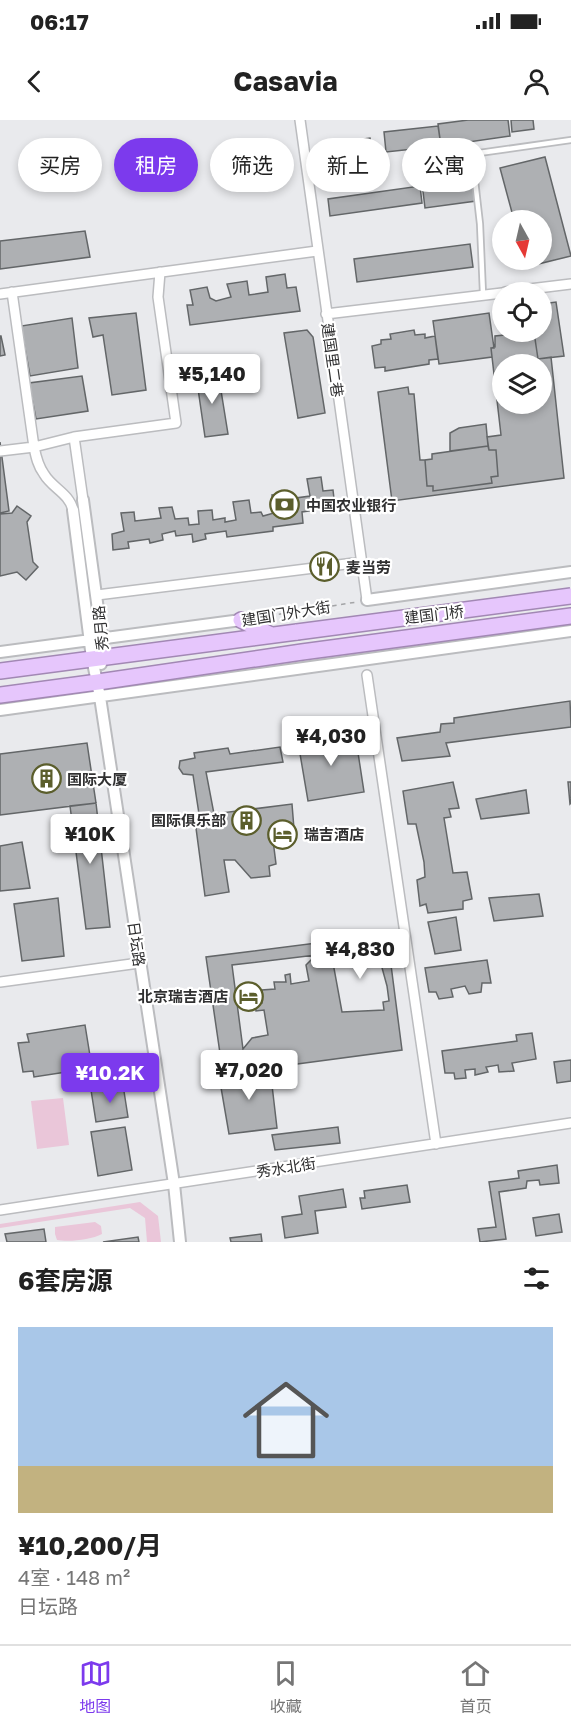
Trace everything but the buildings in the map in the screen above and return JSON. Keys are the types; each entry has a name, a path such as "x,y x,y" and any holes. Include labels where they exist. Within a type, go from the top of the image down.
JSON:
{"highway":[{"name":"建国门桥","path":"297,632 571,596"},
{"name":"建国门桥","path":"99,689 302,652 571,616"},
{"path":"241,620 271,635"},
{"name":"建国门外大街","path":"0,671 297,632"},
{"path":"0,695 99,689"}],"street":[{"name":"建国里二巷","path":"300,120 367,600"},
{"path":"0,294 317,251"},
{"path":"0,451 34,447 74,437 176,423 158,297 160,272"},
{"path":"552,287 571,284"},
{"path":"12,292 37,460 44,476 67,496 73,510"},
{"path":"326,314 492,295"},
{"name":"秀月路","path":"74,437 102,639 98,657 99,689"},
{"name":"秀月路","path":"73,510 90,640 98,657"},
{"path":"97,595 362,562"},
{"path":"367,600 571,573"},
{"name":"建国门外大街","path":"0,652 241,620"},
{"path":"0,710 99,689 571,631"},
{"path":"367,675 436,1144"},
{"name":"日坛路","path":"99,689 174,1184 180,1242"},
{"path":"0,982 140,963"},
{"name":"秀水北街","path":"0,1210 571,1124"}],"lane":[{"path":"483,296 480,224 472,154 571,140"}],"path":[{"name":"建国门外大街","path":"241,620 367,600"}],"shaded area":[{"path":"63,1098 69,1145 37,1149 31,1101"},
{"path":"140,1202 158,1216 161,1242 147,1242 145,1218 130,1208 0,1228 0,1224"},
{"path":"95,1222 101,1226 102,1234 80,1240 57,1240 55,1227"}],"place":[{"name":"中国农业银行","path":"285,505"},
{"name":"麦当劳","path":"325,567"},
{"name":"国际大厦","path":"46,779"},
{"name":"国际俱乐部","path":"247,820"},
{"name":"瑞吉酒店","path":"283,834"},
{"name":"北京瑞吉酒店","path":"249,996"}]}
